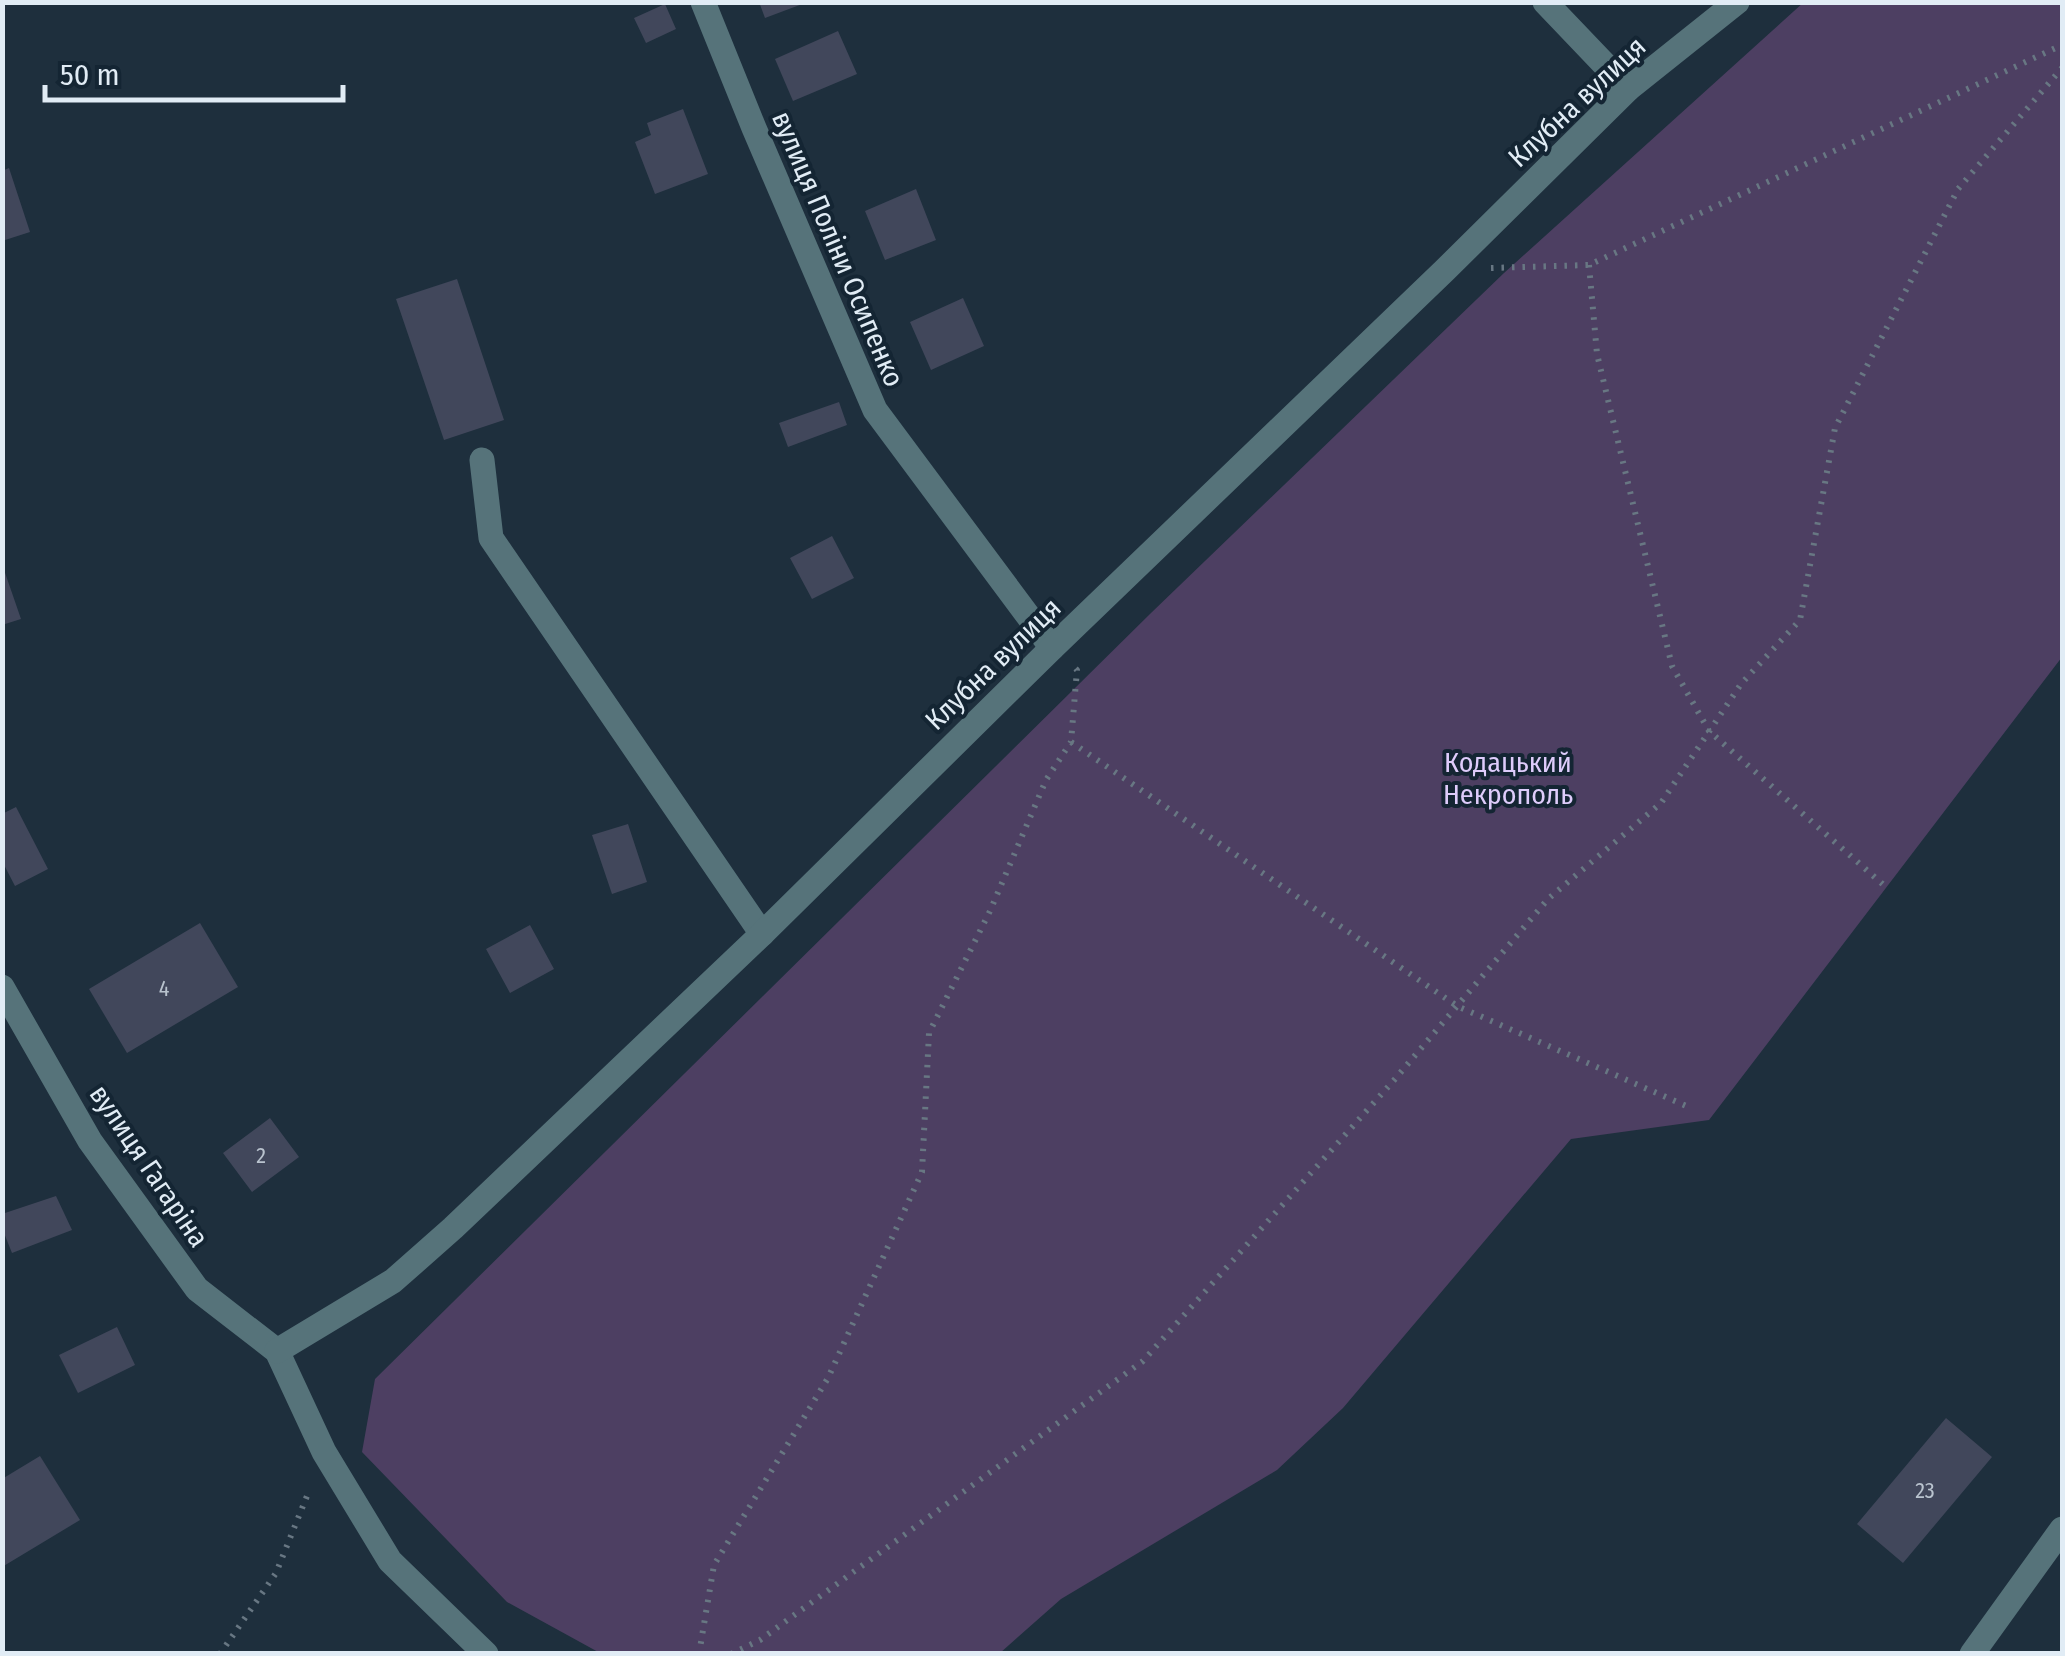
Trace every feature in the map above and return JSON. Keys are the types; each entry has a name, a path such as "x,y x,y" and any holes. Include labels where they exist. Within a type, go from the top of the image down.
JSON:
{"street":[{"name":"вулиця Поліни Осипенко","path":"704,2 875,410 1052,648"},
{"path":"1545,2 1628,89"},
{"name":"Клубна вулиця","path":"277,1351 393,1281 453,1228 762,934 1628,89 1737,2"},
{"path":"482,460 491,538 762,934"},
{"name":"вулиця Гагаріна","path":"2,988 90,1140 197,1289 277,1351"},
{"path":"277,1351 324,1452 390,1561 486,1654"},
{"path":"1972,1654 2062,1530"}],"path":[{"path":"1444,270 1588,265 2062,44"},
{"path":"730,1654 760,1640 1143,1361 1395,1079 1548,899 1661,802 1741,684 1800,620 1836,428 1958,189 2062,68"},
{"path":"1588,265 1597,354 1672,666 1709,731 1886,888"},
{"path":"699,1654 714,1566 828,1378 922,1172 929,1033 990,911 1046,780 1071,742 1077,670 1052,648"},
{"path":"1071,742 1456,1006 1692,1108"},
{"path":"220,1654 276,1573 324,1452"}],"green space":[{"name":"Кодацький Некрополь","path":"1804,2 2062,3 2062,657 1709,1120 1571,1139 1343,1408 1277,1470 1061,1599 1000,1653 600,1653 507,1602 362,1452 375,1379 1151,613 1504,273"}],"building":[{"path":"759,2 805,2 805,3 765,18"},
{"path":"665,4 676,29 646,43 634,18"},
{"path":"838,31 857,74 793,101 775,59"},
{"path":"683,109 708,174 655,194 635,142 651,135 647,123"},
{"path":"9,168 30,232 2,241 2,171"},
{"path":"916,189 936,240 885,260 865,211"},
{"path":"457,279 504,420 444,440 396,299"},
{"path":"963,298 984,346 931,370 910,322"},
{"path":"839,402 847,425 788,447 779,423"},
{"path":"832,536 854,578 812,599 790,558"},
{"path":"2,564 21,619 2,625"},
{"path":"16,807 48,869 15,886 2,861 2,814"},
{"path":"628,824 647,882 612,894 592,835"},
{"path":"200,923 238,987 127,1053 89,989"},
{"path":"530,925 554,969 510,993 486,949"},
{"path":"270,1118 299,1157 252,1192 223,1153"},
{"path":"56,1196 72,1230 12,1253 2,1228 2,1214"},
{"path":"117,1327 135,1365 78,1393 59,1355"},
{"path":"1946,1418 1992,1457 1903,1563 1857,1524"},
{"path":"40,1456 80,1520 2,1567 2,1479"}]}
